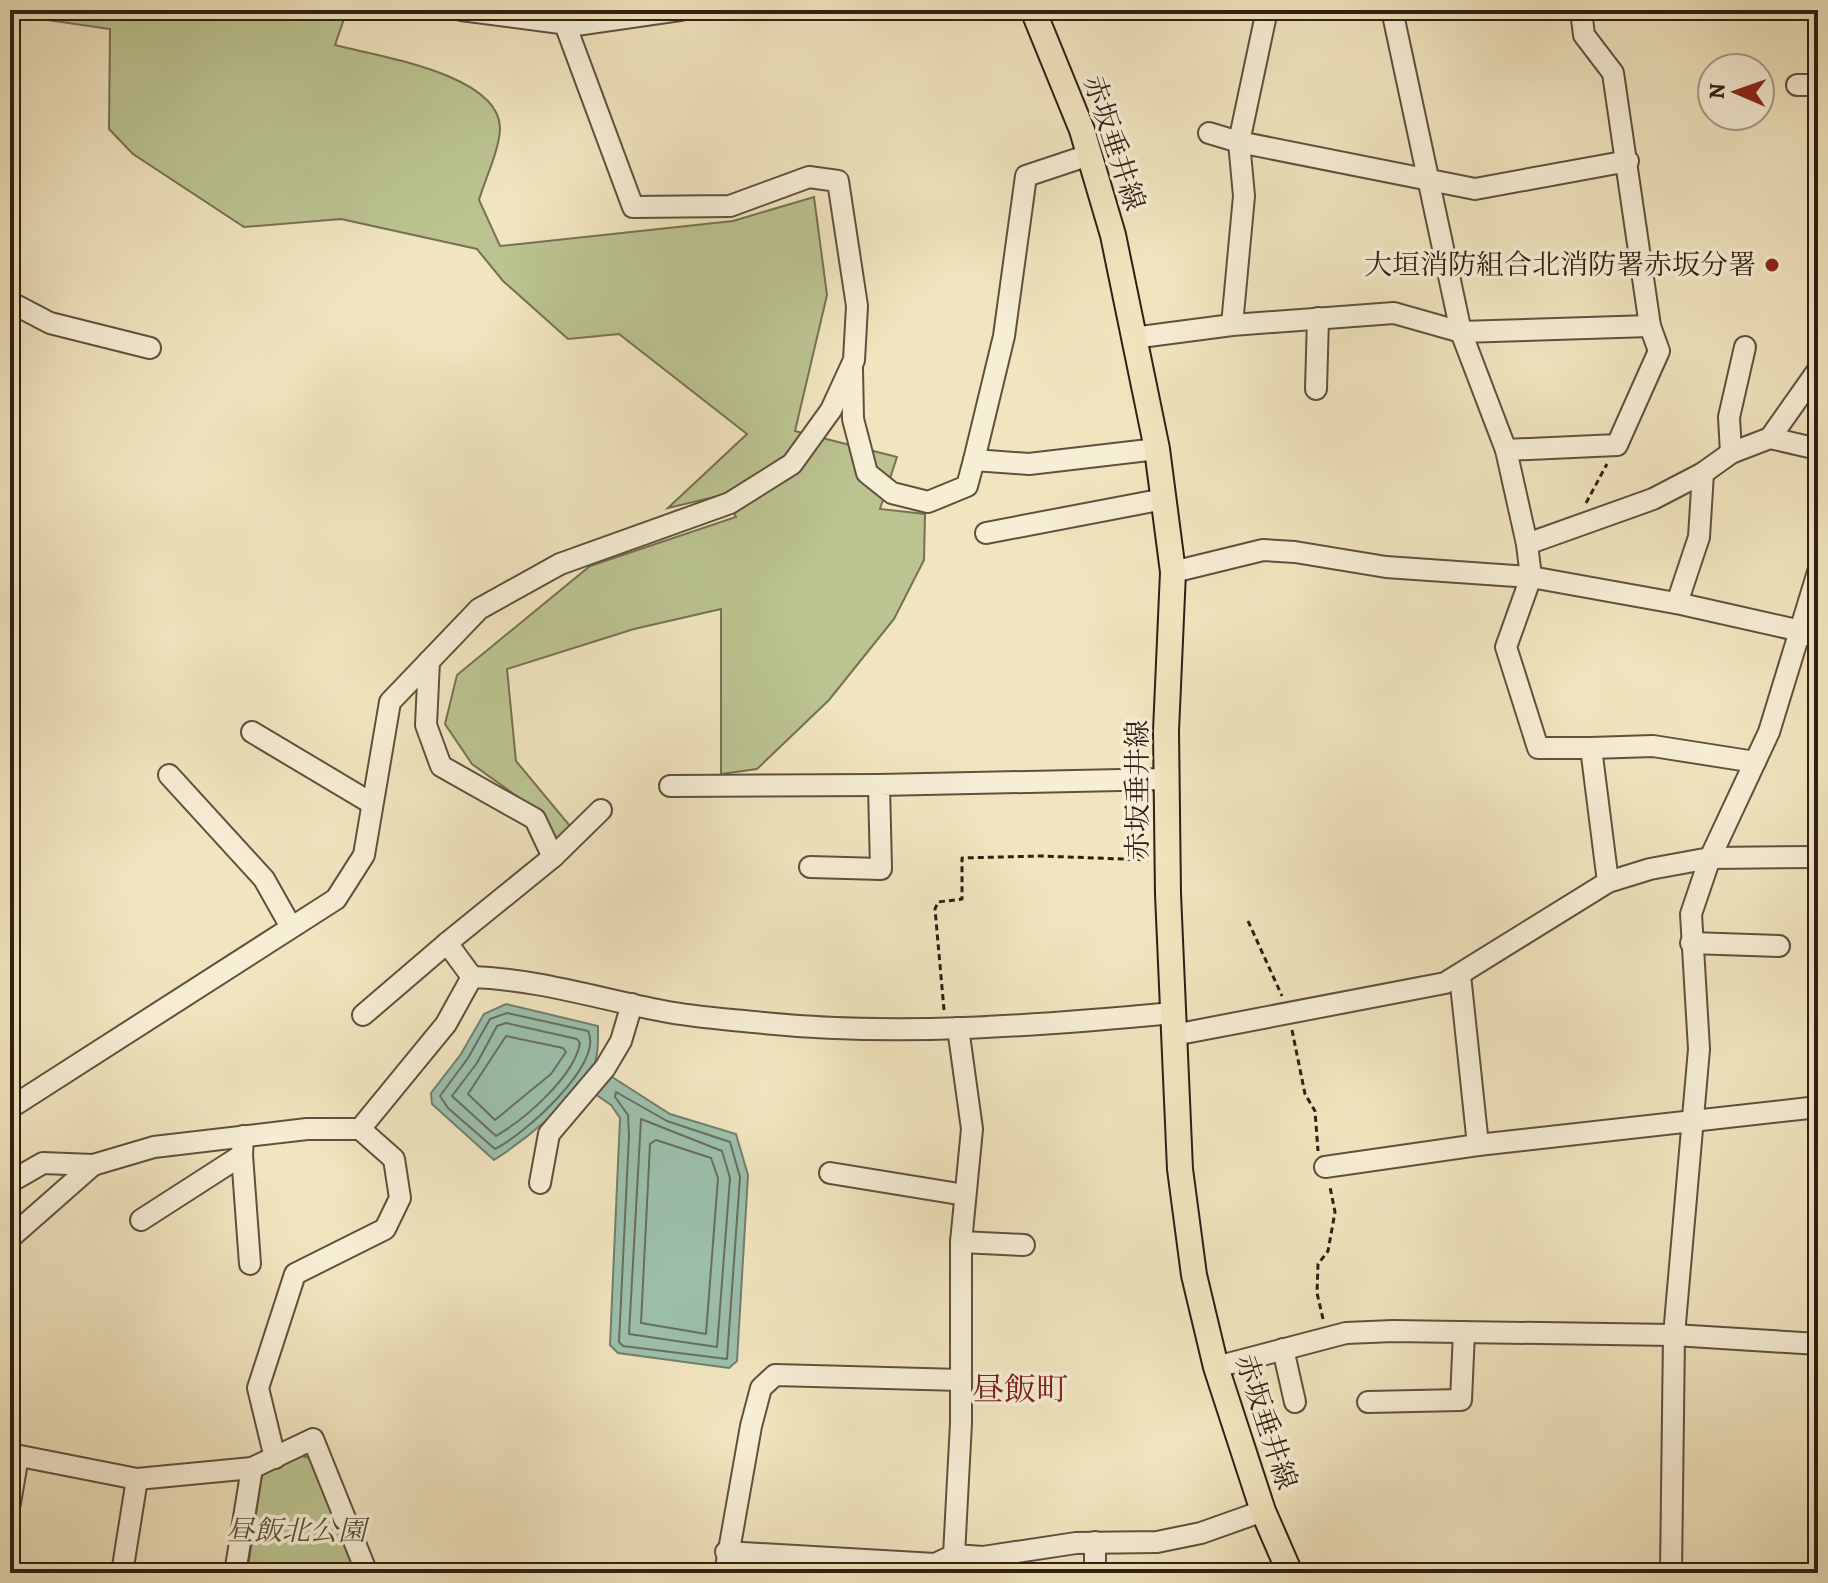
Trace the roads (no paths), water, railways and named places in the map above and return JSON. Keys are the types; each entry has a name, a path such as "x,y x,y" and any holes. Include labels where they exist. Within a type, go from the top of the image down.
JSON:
{"main road":[{"name":"赤坂垂井線","path":"1033,10 1089,155 1113,235 1157,449 1173,572 1167,779 1168,861 1184,1199 1194,1275 1216,1367 1263,1511 1290,1573"}],"street":[{"path":"461,10 511,13 565,24 680,10"},
{"path":"1232,325 1244,196 1239,142 1267,10"},
{"path":"1392,10 1461,332 1506,450 1527,544 1531,577 1506,647 1538,748 1653,746 1755,762"},
{"path":"1506,450 1617,445 1659,351 1650,326 1613,73 1584,35 1581,10"},
{"path":"565,24 633,207 730,206 809,177 838,181 857,306 852,365 853,419 867,473 892,493 928,502 967,486 1004,336 1026,176 1089,155"},
{"path":"1209,133 1239,142 1475,189 1628,161"},
{"path":"10,302 50,323 150,348"},
{"path":"1133,338 1232,325 1394,313 1461,332 1650,326"},
{"path":"1316,389 1318,318"},
{"path":"1731,453 1729,417 1745,347"},
{"path":"10,1108 336,899 364,855 390,702 479,609 560,564 730,503 792,464 831,410 852,365"},
{"path":"1527,544 1653,499 1703,473 1731,453 1770,438 1818,370"},
{"path":"1770,438 1818,449"},
{"path":"974,460 1029,464 1157,449"},
{"path":"1677,603 1699,537 1703,473"},
{"path":"986,533 1164,499"},
{"path":"1173,572 1263,550 1295,552 1386,567 1531,577 1677,603 1810,636"},
{"path":"1671,1573 1674,1335 1699,1049 1691,914 1710,858 1810,636 1818,572"},
{"path":"429,661 426,725 441,766 535,819 553,857"},
{"path":"252,732 371,803"},
{"path":"1591,748 1608,882"},
{"path":"169,775 264,879 291,927"},
{"path":"670,786 1167,779"},
{"path":"810,867 881,869 879,785"},
{"path":"363,1015 553,857 601,810"},
{"path":"447,943 472,977 548,986 632,1004 758,1023 952,1028 1174,1024 1288,1013 1445,983 1608,882 1710,858 1818,857"},
{"path":"1691,943 1779,946"},
{"path":"1460,975 1478,1145"},
{"path":"360,1129 446,1024 472,977"},
{"path":"540,1183 549,1134 605,1068 621,1041 632,1004"},
{"path":"952,1028 972,1129 961,1242 961,1380 954,1555"},
{"path":"1325,1167 1478,1145 1818,1107"},
{"path":"10,1182 43,1163 93,1165 154,1147 242,1146 307,1129 360,1129 394,1159 400,1198 385,1229 295,1274 258,1388 275,1458"},
{"path":"141,1220 242,1146"},
{"path":"242,1146 250,1264"},
{"path":"10,1238 93,1165"},
{"path":"830,1173 965,1195"},
{"path":"961,1242 1024,1245"},
{"path":"1216,1367 1346,1333 1393,1331 1674,1335 1818,1344"},
{"path":"1368,1402 1461,1400 1464,1332"},
{"path":"1283,1349 1295,1402"},
{"path":"725,1573 726,1552 761,1388 775,1375 961,1380"},
{"path":"10,1503 14,1455 137,1479 252,1468 313,1439 367,1573"},
{"path":"235,1573 252,1468"},
{"path":"122,1573 137,1479"},
{"path":"726,1552 934,1568 954,1555 983,1557 1095,1542 1157,1542 1201,1533 1263,1511"},
{"path":"1095,1542 1095,1573"}],"water":[{"path":"506,1004 598,1026 598,1048 592,1069 561,1107 494,1160 432,1104 431,1093 461,1054 484,1014"},
{"path":"609,1075 670,1114 736,1134 748,1175 737,1361 729,1368 618,1353 610,1345 620,1118 611,1105 595,1094"}],"place":[{"name":"大垣消防組合北消防署赤坂分署","path":"1772,265"}],"district":[{"name":"昼飯町","path":"1020,1389"}],"park label":[{"name":"昼飯北公園","path":"296,1531"}]}
